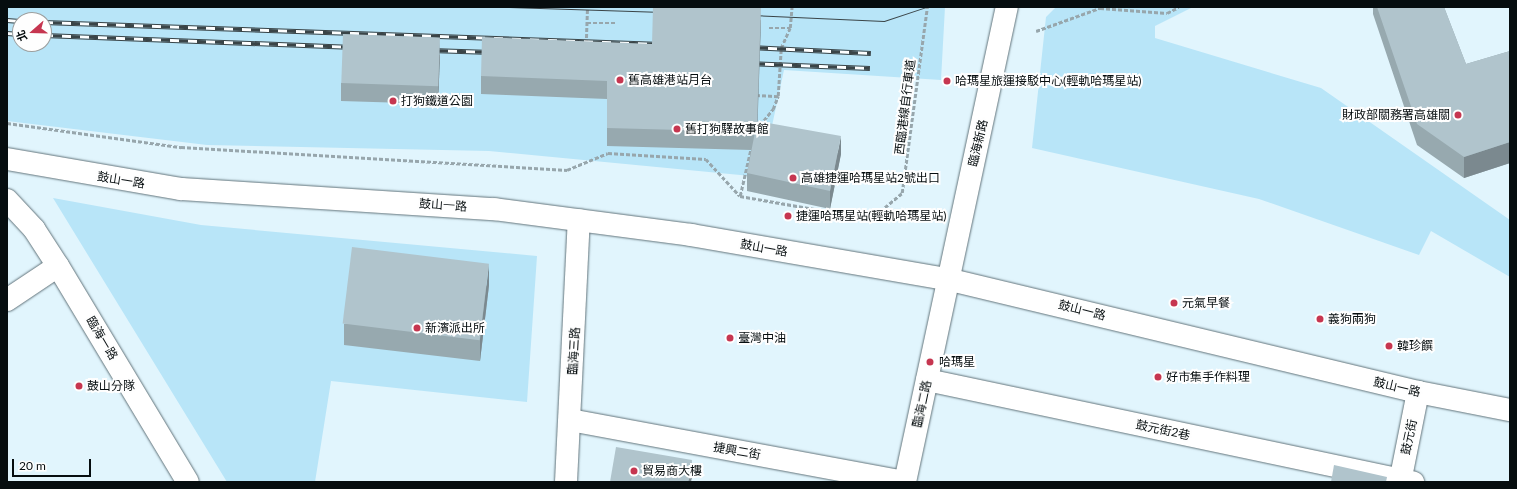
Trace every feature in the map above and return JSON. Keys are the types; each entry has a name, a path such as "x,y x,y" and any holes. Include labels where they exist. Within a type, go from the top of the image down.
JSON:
{"street":[{"name":"臨海新路","path":"947,279 1007,7"},
{"name":"鼓山一路","path":"7,159 181,189 494,209 579,220 947,279 1418,392 1510,410"},
{"name":"臨海一路","path":"7,200 34,229 58,266 188,482"},
{"name":"臨海三路","path":"566,482 579,220"},
{"path":"7,300 58,266"},
{"name":"臨海二路","path":"904,482 927,380 947,279"},
{"name":"鼓元街2巷","path":"927,380 1404,481"},
{"name":"鼓元街","path":"1404,481 1418,392"},
{"name":"捷興二街","path":"570,420 904,482"}],"path":[{"path":"586,48 587,7"},
{"path":"755,130 773,109 778,96 781,48 790,28 792,7"},
{"name":"西臨港線自行車道","path":"740,196 871,219 891,206 902,193 927,7"},
{"path":"1036,31 1100,8 1167,13 1179,7"},
{"path":"587,23 616,23"},
{"path":"769,28 790,28"},
{"path":"747,94 778,96"},
{"path":"7,122 181,147 567,170 608,153 706,159 740,196"},
{"path":"740,196 752,143"},
{"path":"747,164 752,164"}],"shaded area":[{"name":"打狗鐵道公園","path":"7,7 945,7 941,80 784,70 761,177 489,151 207,145 7,121"},
{"path":"1056,7 1193,7 1155,26 1155,38 1321,88 1510,220 1510,277 1431,231 1419,255 1259,199 1032,148 1046,17"},
{"path":"53,198 201,225 537,256 527,402 331,381 315,482 227,482"}],"building":[{"path":"653,7 761,7 757,121 841,136 830,191 747,173 755,132 607,128 607,81 481,76 482,37 652,44"},
{"name":"財政部關務署高雄關","path":"1377,7 1444,7 1466,64 1510,51 1510,142 1464,157 1417,124"},
{"path":"343,34 440,37 438,86 341,83"},
{"path":"352,247 489,264 480,340 343,323"},
{"path":"616,447 692,460 688,482 610,482"},
{"path":"1334,465 1387,477 1386,482 1331,482"}],"tram line":[{"path":"509,7 663,12"},
{"path":"751,15 884,21 926,7"}],"railway":[{"path":"7,20 12,20"},
{"path":"52,22 662,44"},
{"path":"7,33 12,33"},
{"path":"52,35 354,47"},
{"path":"750,47 871,53"},
{"path":"430,50 492,52"},
{"path":"747,63 870,68"}],"place":[{"name":"舊高雄港站月台","path":"620,80"},
{"name":"哈瑪星旅運接駁中心(輕軌哈瑪星站)","path":"947,81"},
{"name":"打狗鐵道公園","path":"393,101"},
{"name":"財政部關務署高雄關","path":"1458,115"},
{"name":"舊打狗驛故事館","path":"677,129"},
{"name":"高雄捷運哈瑪星站2號出口","path":"793,178"},
{"name":"捷運哈瑪星站(輕軌哈瑪星站)","path":"788,216"},
{"name":"元氣早餐","path":"1174,303"},
{"name":"義狗兩狗","path":"1320,319"},
{"name":"新濱派出所","path":"417,328"},
{"name":"臺灣中油","path":"730,338"},
{"name":"韓珍饌","path":"1389,346"},
{"name":"哈瑪星","path":"930,362"},
{"name":"好市集手作料理","path":"1158,377"},
{"name":"鼓山分隊","path":"79,386"},
{"name":"貿易商大樓","path":"634,471"}]}
